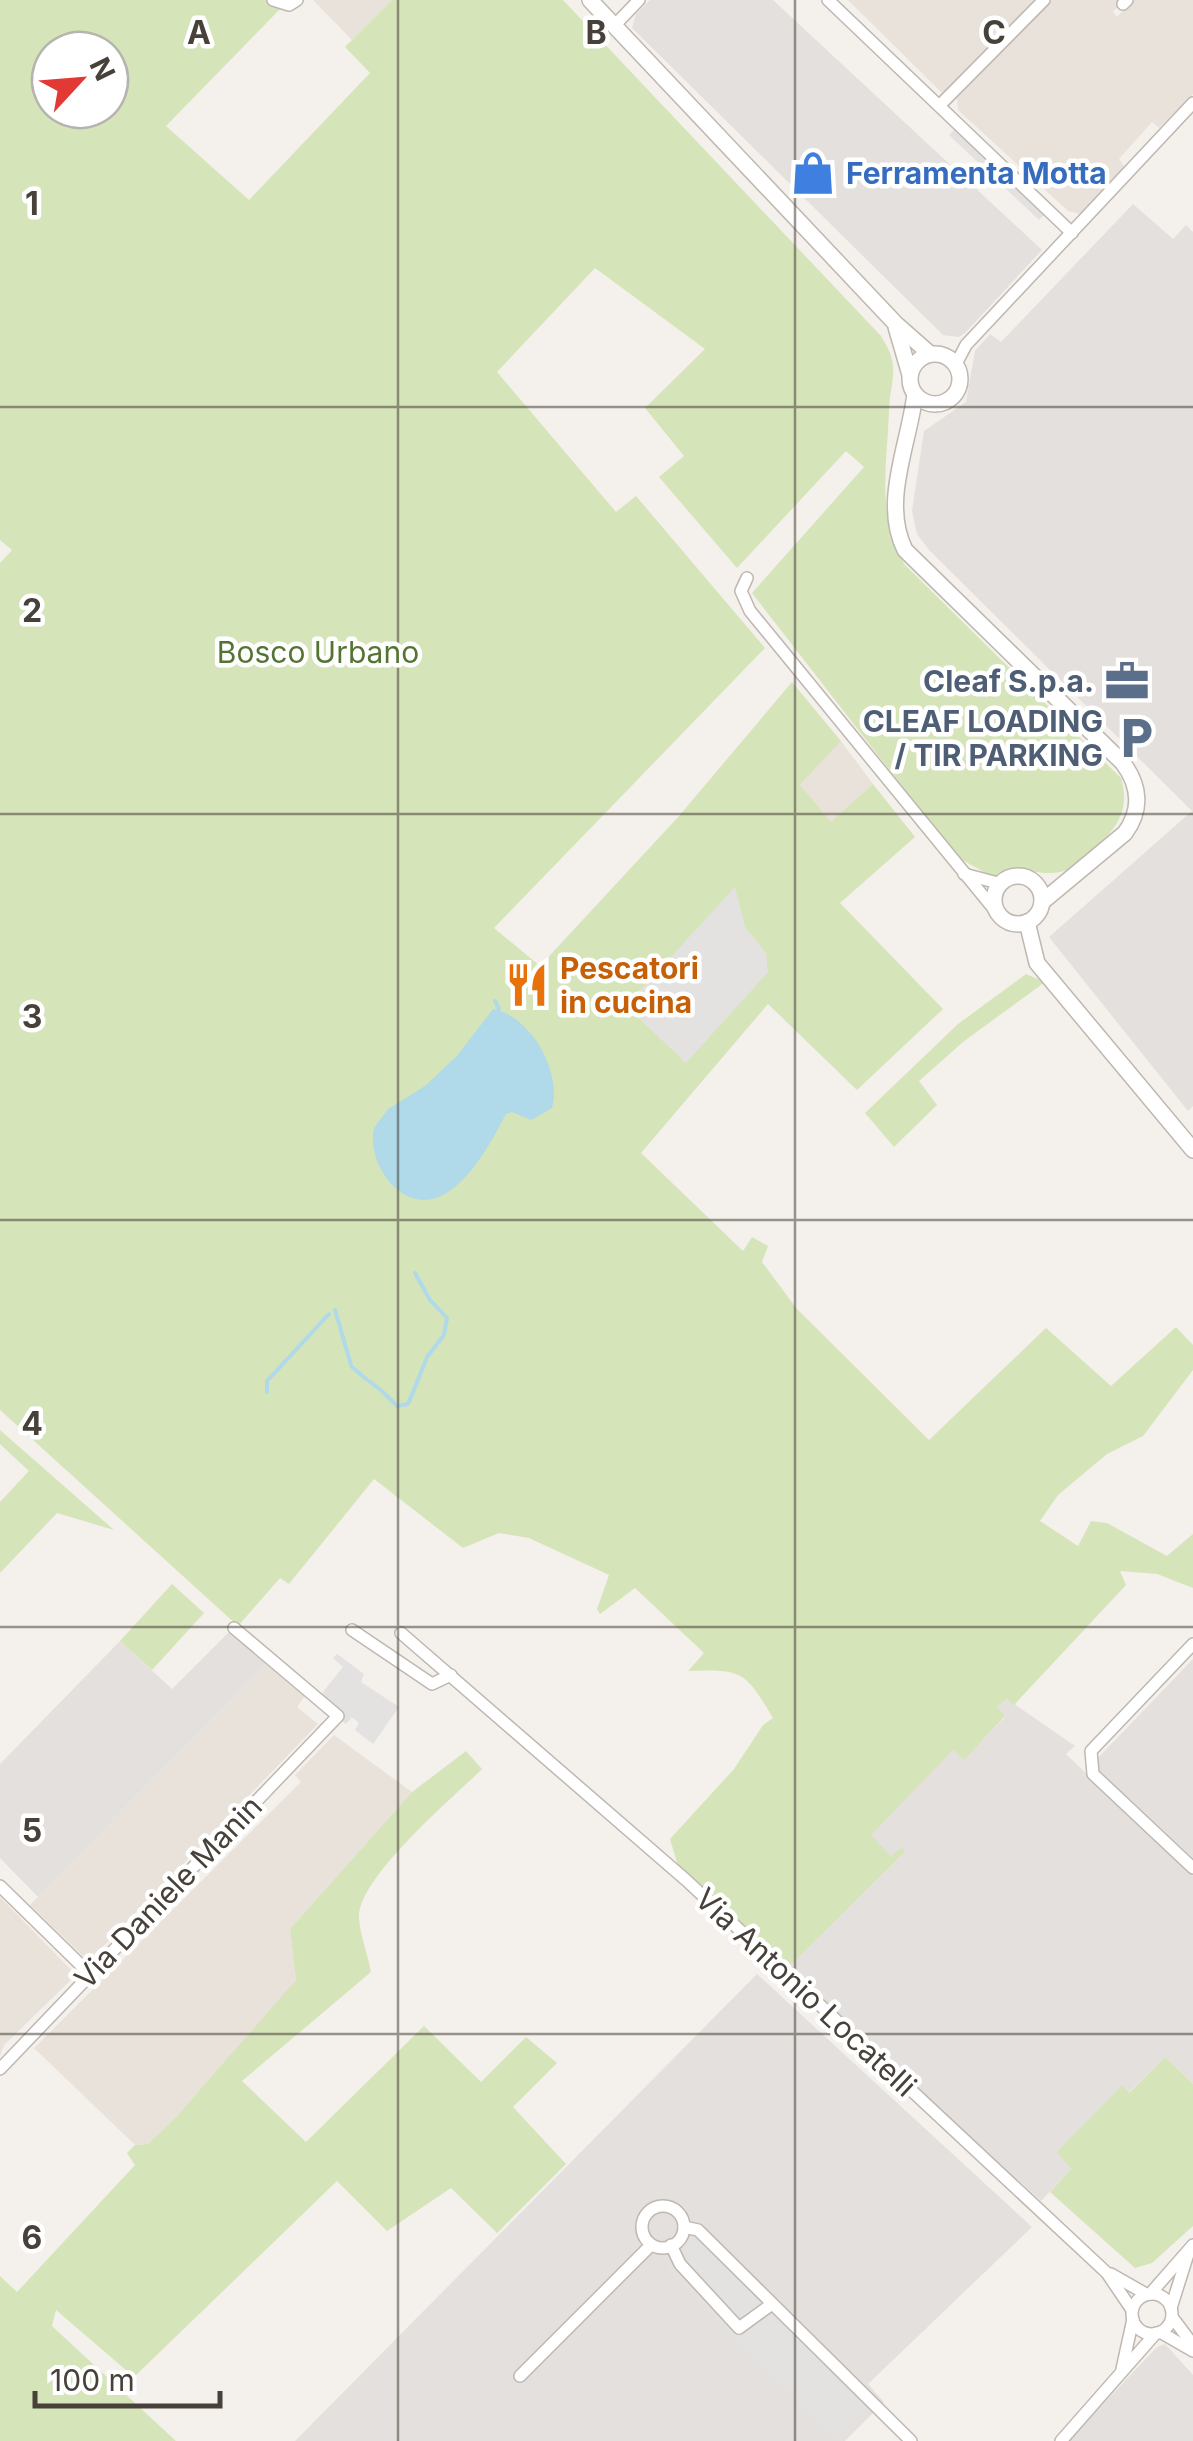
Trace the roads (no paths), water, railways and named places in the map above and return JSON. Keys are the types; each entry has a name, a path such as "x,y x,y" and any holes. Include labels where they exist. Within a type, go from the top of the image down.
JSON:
{"street":[{"path":"276,3 296,0"},
{"path":"590,0 895,324 929,353 943,355 956,364"},
{"path":"614,26 639,0"},
{"path":"828,0 1072,233"},
{"path":"940,106 1044,0"},
{"path":"909,440 921,416 958,391 956,364 966,345 1193,102"},
{"path":"895,324 914,394 909,440 894,499 896,526 905,550 1118,758 1135,782 1137,808 1130,828 1104,854 1042,902 1027,922 1034,956"},
{"path":"910,375 916,362 929,353"},
{"path":"914,394 933,405"},
{"path":"748,578 741,591 750,610 962,874 1193,1150"},
{"path":"962,874 998,884 1016,876 1035,882 1074,874"},
{"path":"1035,882 1042,902"},
{"path":"998,884 993,902 1002,918"},
{"path":"1002,918 1027,922"},
{"name":"Via Daniele Manin","path":"0,2069 338,1716 234,1628"},
{"path":"352,1630 432,1684 452,1674"},
{"name":"Via Antonio Locatelli","path":"401,1633 686,1880 1108,2273 1148,2294"},
{"path":"1193,1644 1092,1751 1090,1765 1093,1774 1193,1868"},
{"path":"0,1886 90,1974"},
{"path":"650,2246 643,2230 647,2212 673,2208 684,2228"},
{"path":"650,2246 663,2249 671,2245 684,2228"},
{"path":"684,2228 698,2230 911,2441"},
{"path":"671,2245 680,2264 739,2328 772,2304"},
{"path":"520,2376 650,2246"},
{"path":"1118,2378 1132,2315 1191,2248"},
{"path":"1061,2441 1158,2333 1171,2312 1191,2248"},
{"name":"Via Antonio Locatelli","path":"1108,2273 1132,2315"},
{"path":"1148,2294 1167,2300 1193,2348"},
{"path":"1132,2315 1144,2332 1158,2333 1193,2348"}],"water":[{"path":"493,1009 520,1022 540,1048 552,1078 552,1108 531,1120 512,1112 506,1114 480,1159 463,1180 443,1195 428,1200 401,1193 390,1183 376,1157 374,1128 388,1109 425,1086 456,1057"}],"waterway":[{"path":"495,1001 499,1009"},
{"path":"415,1273 430,1300 447,1318 444,1335 427,1357"},
{"path":"335,1310 351,1365"},
{"path":"267,1392 267,1381 329,1314"},
{"path":"384,1393 397,1406 408,1404 426,1360"},
{"path":"352,1367 366,1379"},
{"path":"369,1381 382,1391"}],"place":[{"name":"Ferramenta Motta","path":"813,173"},
{"name":"Cleaf S.p.a.","path":"1127,681"},
{"name":"CLEAF LOADING / TIR PARKING","path":"1136,738"},
{"name":"Pescatori in cucina","path":"527,985"}],"park label":[{"name":"Bosco Urbano","path":"318,652"}]}
